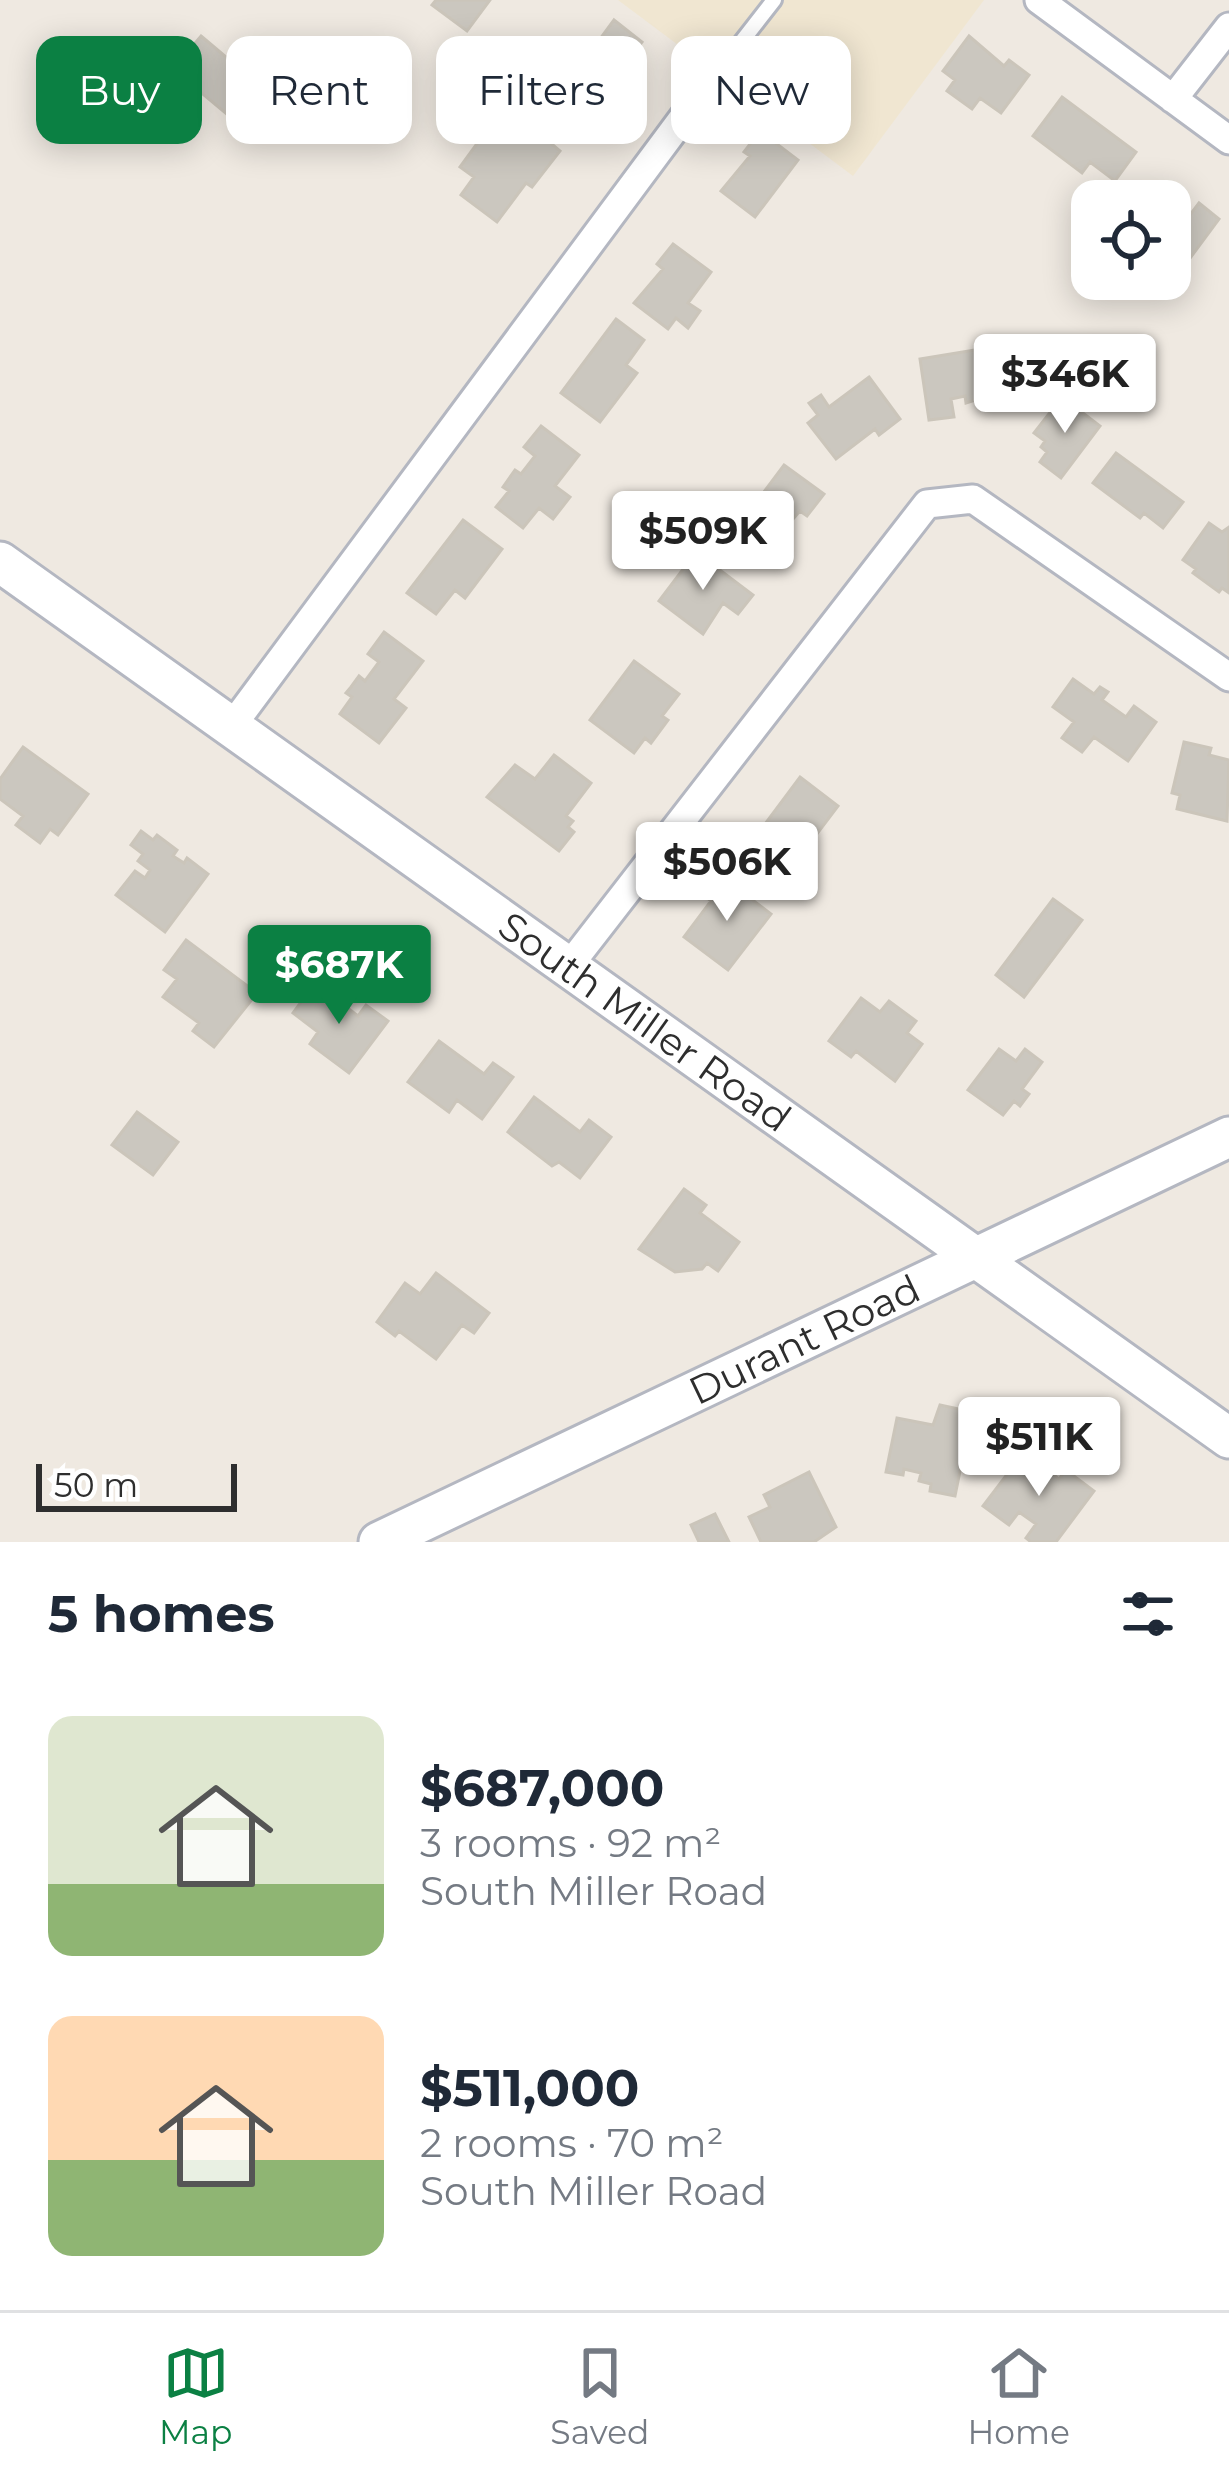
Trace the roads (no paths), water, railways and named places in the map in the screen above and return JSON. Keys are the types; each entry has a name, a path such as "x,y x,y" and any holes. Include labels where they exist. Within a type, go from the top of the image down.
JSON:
{"street":[{"path":"1039,0 1229,140"},
{"path":"1174,99 1229,27"},
{"path":"232,727 671,134"},
{"path":"568,967 927,504 973,500 1229,677"},
{"name":"South Miller Road","path":"0,562 1229,1438"},
{"name":"Durant Road","path":"379,1542 438,1529 975,1258 1229,1137"}],"lane":[{"path":"758,21 763,0"},
{"path":"746,36 774,0"}]}
